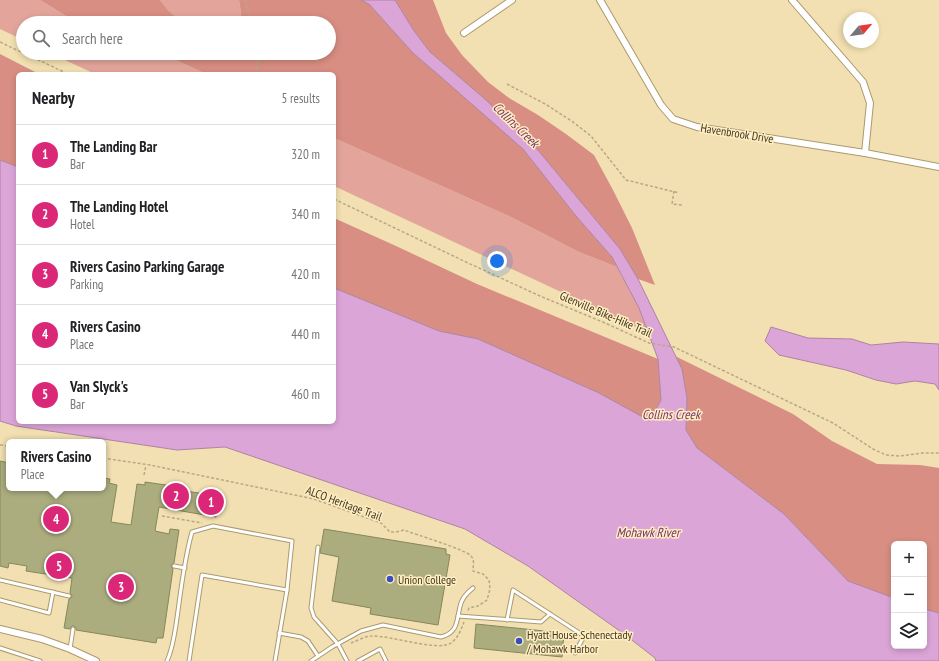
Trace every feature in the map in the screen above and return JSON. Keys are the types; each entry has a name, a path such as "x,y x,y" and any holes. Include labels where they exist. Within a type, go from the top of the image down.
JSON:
{"street":[{"path":"464,33 512,0"},
{"name":"Havenbrook Drive","path":"600,0 661,105 673,119 697,127 865,153 939,167"},
{"path":"792,0 863,82 870,103 865,153"},
{"path":"0,628 42,639 70,649 96,661"}],"lane":[{"path":"167,661 174,636 187,549 192,532 213,526 292,541 287,590 275,661"},
{"path":"318,547 311,608 314,617 338,644 347,661"},
{"path":"174,566 185,568"},
{"path":"189,661 202,575 287,590"},
{"path":"0,580 69,596"},
{"path":"311,661 362,631 383,625 433,636 447,636 456,626 461,603 466,594 473,588"},
{"path":"507,620 512,590 584,636 575,653"},
{"path":"0,600 49,613 53,592"},
{"path":"458,616 541,622 550,614"},
{"path":"70,649 73,630"},
{"path":"280,633 301,637 308,640 318,656"},
{"path":"0,648 40,661"},
{"path":"358,661 380,649 386,661"}],"path":[{"path":"245,0 250,16"},
{"path":"0,42 16,50"},
{"path":"38,60 64,72"},
{"path":"256,72 258,60"},
{"path":"507,84 547,105 591,136 626,180 679,192"},
{"path":"674,191 672,204 682,205"},
{"name":"Glenville Bike-Hike Trail","path":"336,200 540,296 649,343 674,347 833,423 873,449 886,455 899,456 939,453"},
{"name":"ALCO Heritage Trail","path":"106,458 146,464 314,499 381,523 390,532 404,530 470,554 474,560 473,571 483,574 489,580 490,589 487,600 478,606 469,608 461,631 451,643 445,646 428,645 381,636 370,636 340,648"},
{"path":"144,475 146,464"},
{"path":"162,516 206,524"}],"shaded area":[{"path":"0,0 40,0 66,16 16,16 16,37 0,29"},
{"path":"40,0 160,0 174,16 66,16"},
{"path":"160,0 239,0 241,16 174,16"},
{"path":"239,0 361,0 369,4 413,53 523,149 576,216 612,257 617,267 579,252 511,217 336,139 336,72 202,72 176,60 336,60 336,16 241,16"},
{"path":"395,0 433,0 446,33 462,55 488,82 509,98 566,134 594,155 632,228 655,285 638,279 620,249 537,149 486,100 430,52 414,31"},
{"path":"0,54 35,72 16,72 16,166 0,160"},
{"path":"65,60 176,60 202,72 91,72"},
{"path":"336,139 511,217 579,252 617,267 639,308 649,333 336,187"},
{"path":"336,219 477,284 658,359 661,400 650,421 599,393 478,339 439,331 336,289"},
{"path":"675,356 793,414 832,441 877,464 920,465 939,468 939,613 927,610 927,541 891,541 891,597 848,581 784,514 697,448 686,430 687,398 682,369"}],"water":[{"name":"Mohawk River","path":"361,0 395,0 414,31 430,52 486,100 537,149 620,249 638,279 682,369 687,398 686,430 697,448 784,514 848,581 891,597 891,649 927,649 927,610 939,613 939,661 656,661 655,658 624,634 528,566 465,529 225,447 177,450 16,426 0,421 0,160 16,166 16,424 336,424 336,289 439,331 478,339 599,393 650,421 661,400 658,359 639,308 612,257 576,216 523,149 413,53 369,4"},
{"path":"771,327 808,338 852,339 871,345 903,342 939,344 939,390 935,384 915,381 896,384 876,380 846,370 779,355 765,341"}],"building":[{"path":"0,461 6,462 6,491 106,491 106,478 110,479 109,483 117,485 111,522 131,525 137,484 145,485 145,482 166,485 165,488 219,496 216,517 159,507 155,531 169,534 170,529 179,530 174,563 171,566 173,569 163,638 157,638 156,643 76,630 74,626 70,629 64,628 69,599 72,596 70,593 72,578 26,571 27,566 9,563 8,568 0,566"},
{"name":"Union College","path":"324,529 446,549 446,554 450,555 438,625 370,614 371,608 332,601 339,557 320,553"},
{"name":"Hyatt House Schenectady / Mohawk Harbor","path":"476,624 564,633 562,657 474,648"}],"place":[{"name":"The Landing Hotel","path":"176,496"},
{"name":"The Landing Bar","path":"211,502"},
{"name":"Rivers Casino","path":"56,519"},
{"name":"Van Slyck's","path":"59,566"},
{"name":"Union College","path":"390,579"},
{"name":"Rivers Casino Parking Garage","path":"121,587"},
{"name":"Hyatt House Schenectady / Mohawk Harbor","path":"519,641"}],"water label":[{"name":"Collins Creek","path":"516,125"},
{"name":"Collins Creek","path":"671,414"}]}
